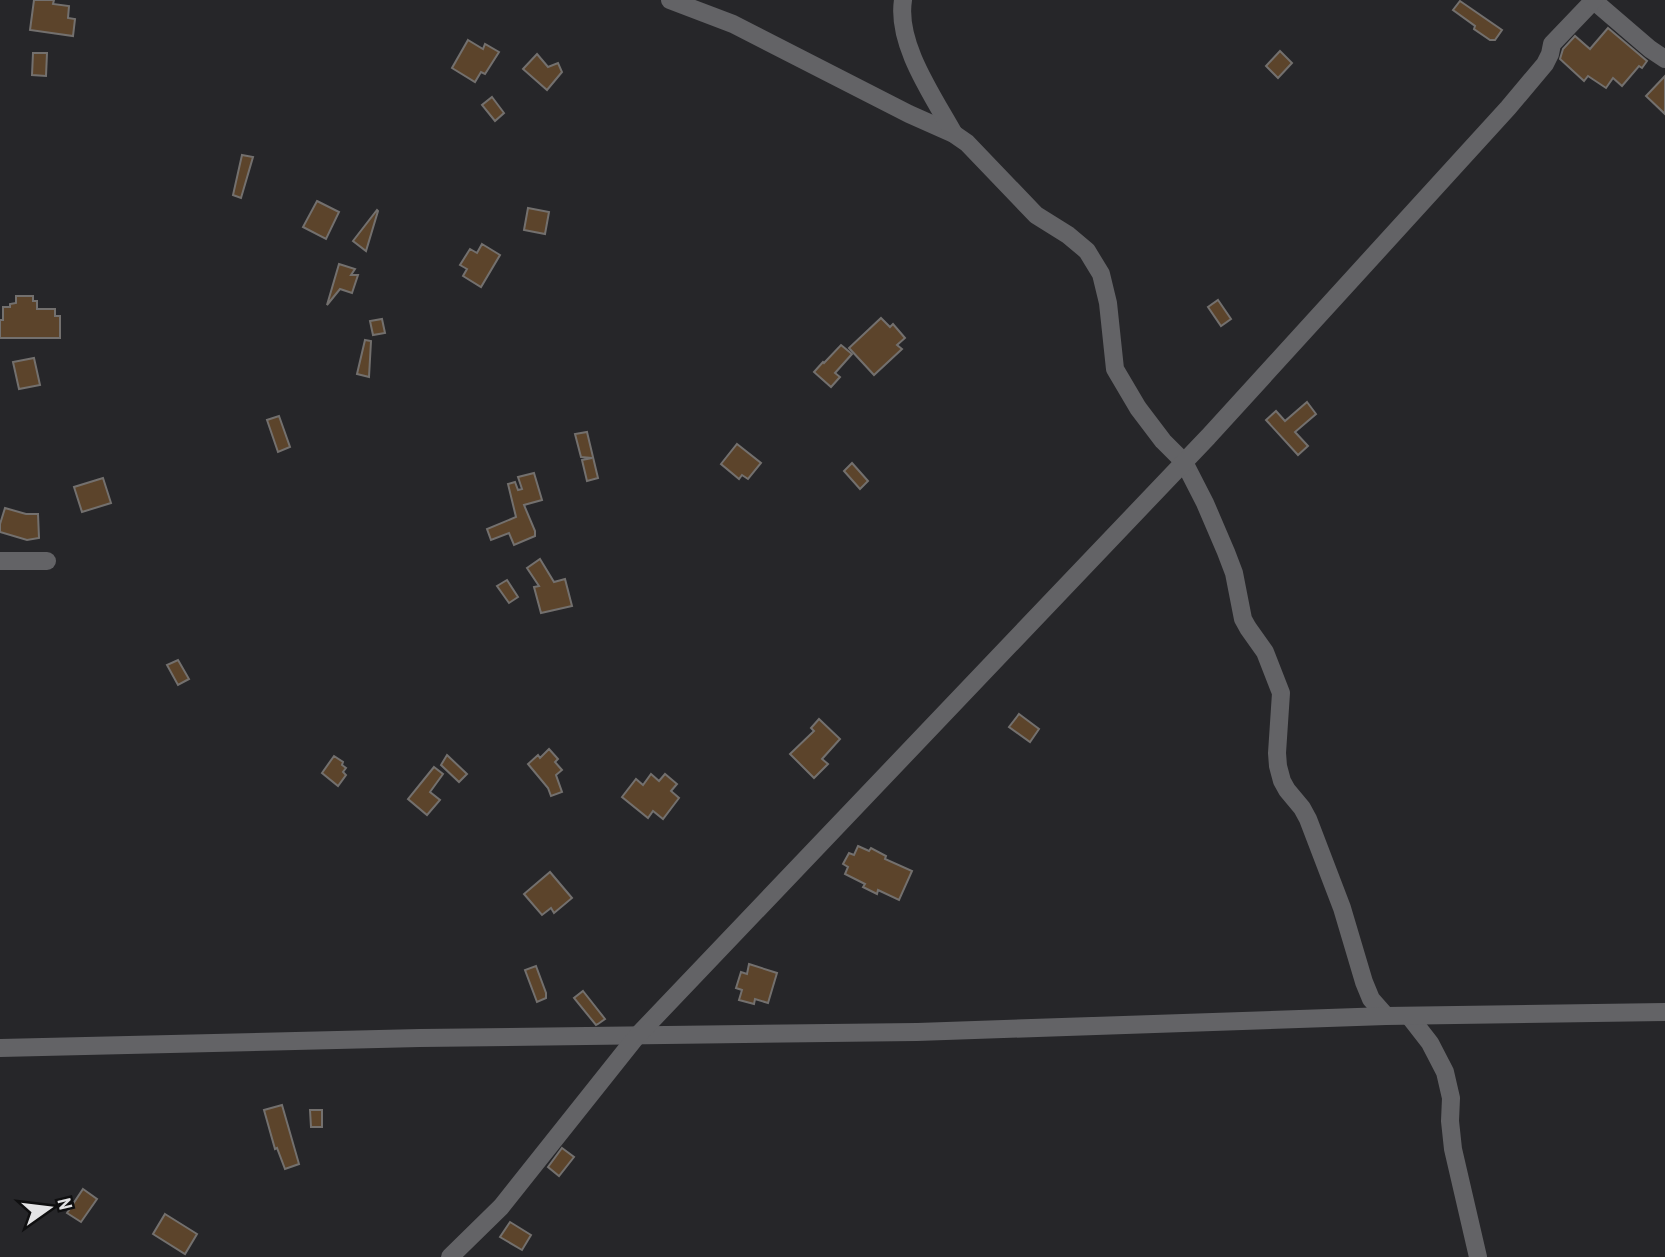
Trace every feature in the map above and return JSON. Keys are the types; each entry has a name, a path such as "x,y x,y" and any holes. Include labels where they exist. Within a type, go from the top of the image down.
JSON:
{"street":[{"path":"670,0 733,24 909,114 954,134 967,143 1036,215 1069,235 1087,251 1101,274 1108,303 1115,369 1138,408 1163,441 1184,462 1205,503 1234,573 1243,619 1265,652 1277,681 1281,694 1277,753 1282,781 1308,819 1342,908 1364,982 1371,999 1386,1016"},
{"path":"903,0 901,12 906,44 954,134"},
{"path":"450,1257 501,1207 637,1035 1184,462 1508,108 1545,64 1552,44 1594,0 1634,36 1665,59"},
{"path":"0,561 47,561"},
{"path":"0,1048 420,1038 917,1032 1386,1016 1665,1012"},
{"path":"1409,1016 1430,1043 1445,1072 1451,1098 1453,1149 1478,1257"}],"building":[{"path":"34,0 54,0 53,4 69,6 68,18 75,19 73,36 30,30"},
{"path":"1460,1 1502,30 1495,40 1490,40 1474,29 1475,26 1453,10"},
{"path":"1608,28 1647,61 1642,68 1639,66 1622,86 1613,78 1606,88 1588,76 1584,81 1560,59 1563,49 1575,36 1590,49"},
{"path":"468,40 483,49 485,44 499,52 485,74 481,72 475,82 452,68"},
{"path":"1280,51 1292,63 1278,78 1266,66"},
{"path":"33,53 47,53 46,76 32,75"},
{"path":"537,54 548,67 558,63 562,72 547,90 523,69"},
{"path":"1665,76 1665,114 1646,96"},
{"path":"492,97 504,113 495,121 482,105"},
{"path":"242,155 253,157 241,198 233,195"},
{"path":"317,201 339,212 326,239 303,227"},
{"path":"528,208 549,212 545,234 524,230"},
{"path":"378,211 366,251 353,241"},
{"path":"482,244 500,255 481,287 463,276 467,269 460,265 470,249 477,253"},
{"path":"339,264 355,269 351,275 358,275 352,293 340,289 327,305"},
{"path":"16,296 33,296 33,301 37,301 37,309 55,309 55,316 60,316 60,338 0,338 3,307 16,303"},
{"path":"1218,300 1231,319 1221,326 1208,307"},
{"path":"881,318 890,327 893,324 905,338 897,345 902,349 874,375 849,348"},
{"path":"382,319 385,333 373,335 370,321"},
{"path":"365,340 371,341 369,377 357,374"},
{"path":"841,345 852,354 835,373 840,377 831,387 814,372"},
{"path":"34,358 40,385 19,389 13,362"},
{"path":"1307,402 1316,414 1295,432 1308,446 1298,455 1266,420 1276,411 1285,421"},
{"path":"279,416 290,447 278,452 267,420"},
{"path":"587,432 598,478 587,481 582,460 592,458 581,457 575,434"},
{"path":"737,444 761,463 748,479 742,475 739,479 721,464"},
{"path":"852,463 868,481 860,489 844,471"},
{"path":"534,473 542,500 524,505 535,536 514,545 509,533 491,540 487,529 516,517 508,484 515,482 518,490 522,489 518,477"},
{"path":"103,478 111,503 82,512 74,487"},
{"path":"5,508 26,514 38,514 39,538 27,540 0,532"},
{"path":"540,559 554,582 565,579 572,606 541,613 534,587 539,586 527,568"},
{"path":"507,580 518,597 509,603 497,586"},
{"path":"178,660 189,679 178,685 167,665"},
{"path":"1019,714 1039,729 1030,742 1009,727"},
{"path":"819,719 840,739 822,759 828,764 814,778 790,754 814,731 811,728"},
{"path":"549,749 558,759 555,762 562,770 556,775 562,792 551,796 548,788 528,764"},
{"path":"447,755 467,774 459,782 441,765"},
{"path":"334,756 343,762 342,765 346,768 343,772 346,775 338,786 322,773"},
{"path":"434,767 443,774 430,792 440,800 427,815 408,799"},
{"path":"651,774 659,781 665,774 677,784 671,791 679,798 663,819 653,811 648,818 622,797 636,779 643,785"},
{"path":"858,846 869,851 871,848 886,856 885,859 912,871 899,900 878,890 877,894 863,887 865,884 845,874 848,867 843,864 849,853 854,855"},
{"path":"550,872 572,898 554,913 551,908 542,915 524,894"},
{"path":"749,964 777,973 768,1003 755,999 754,1004 739,1000 742,990 736,988 741,972 747,974"},
{"path":"536,966 546,993 546,998 537,1002 525,970"},
{"path":"583,991 605,1019 596,1025 574,998"},
{"path":"282,1105 299,1164 285,1169 277,1148 275,1149 264,1110"},
{"path":"310,1110 322,1110 322,1127 311,1127"},
{"path":"562,1148 574,1157 559,1176 548,1167"},
{"path":"83,1189 97,1199 81,1222 67,1213"},
{"path":"165,1214 197,1234 185,1254 153,1234"},
{"path":"510,1222 531,1235 522,1250 500,1237"}]}
